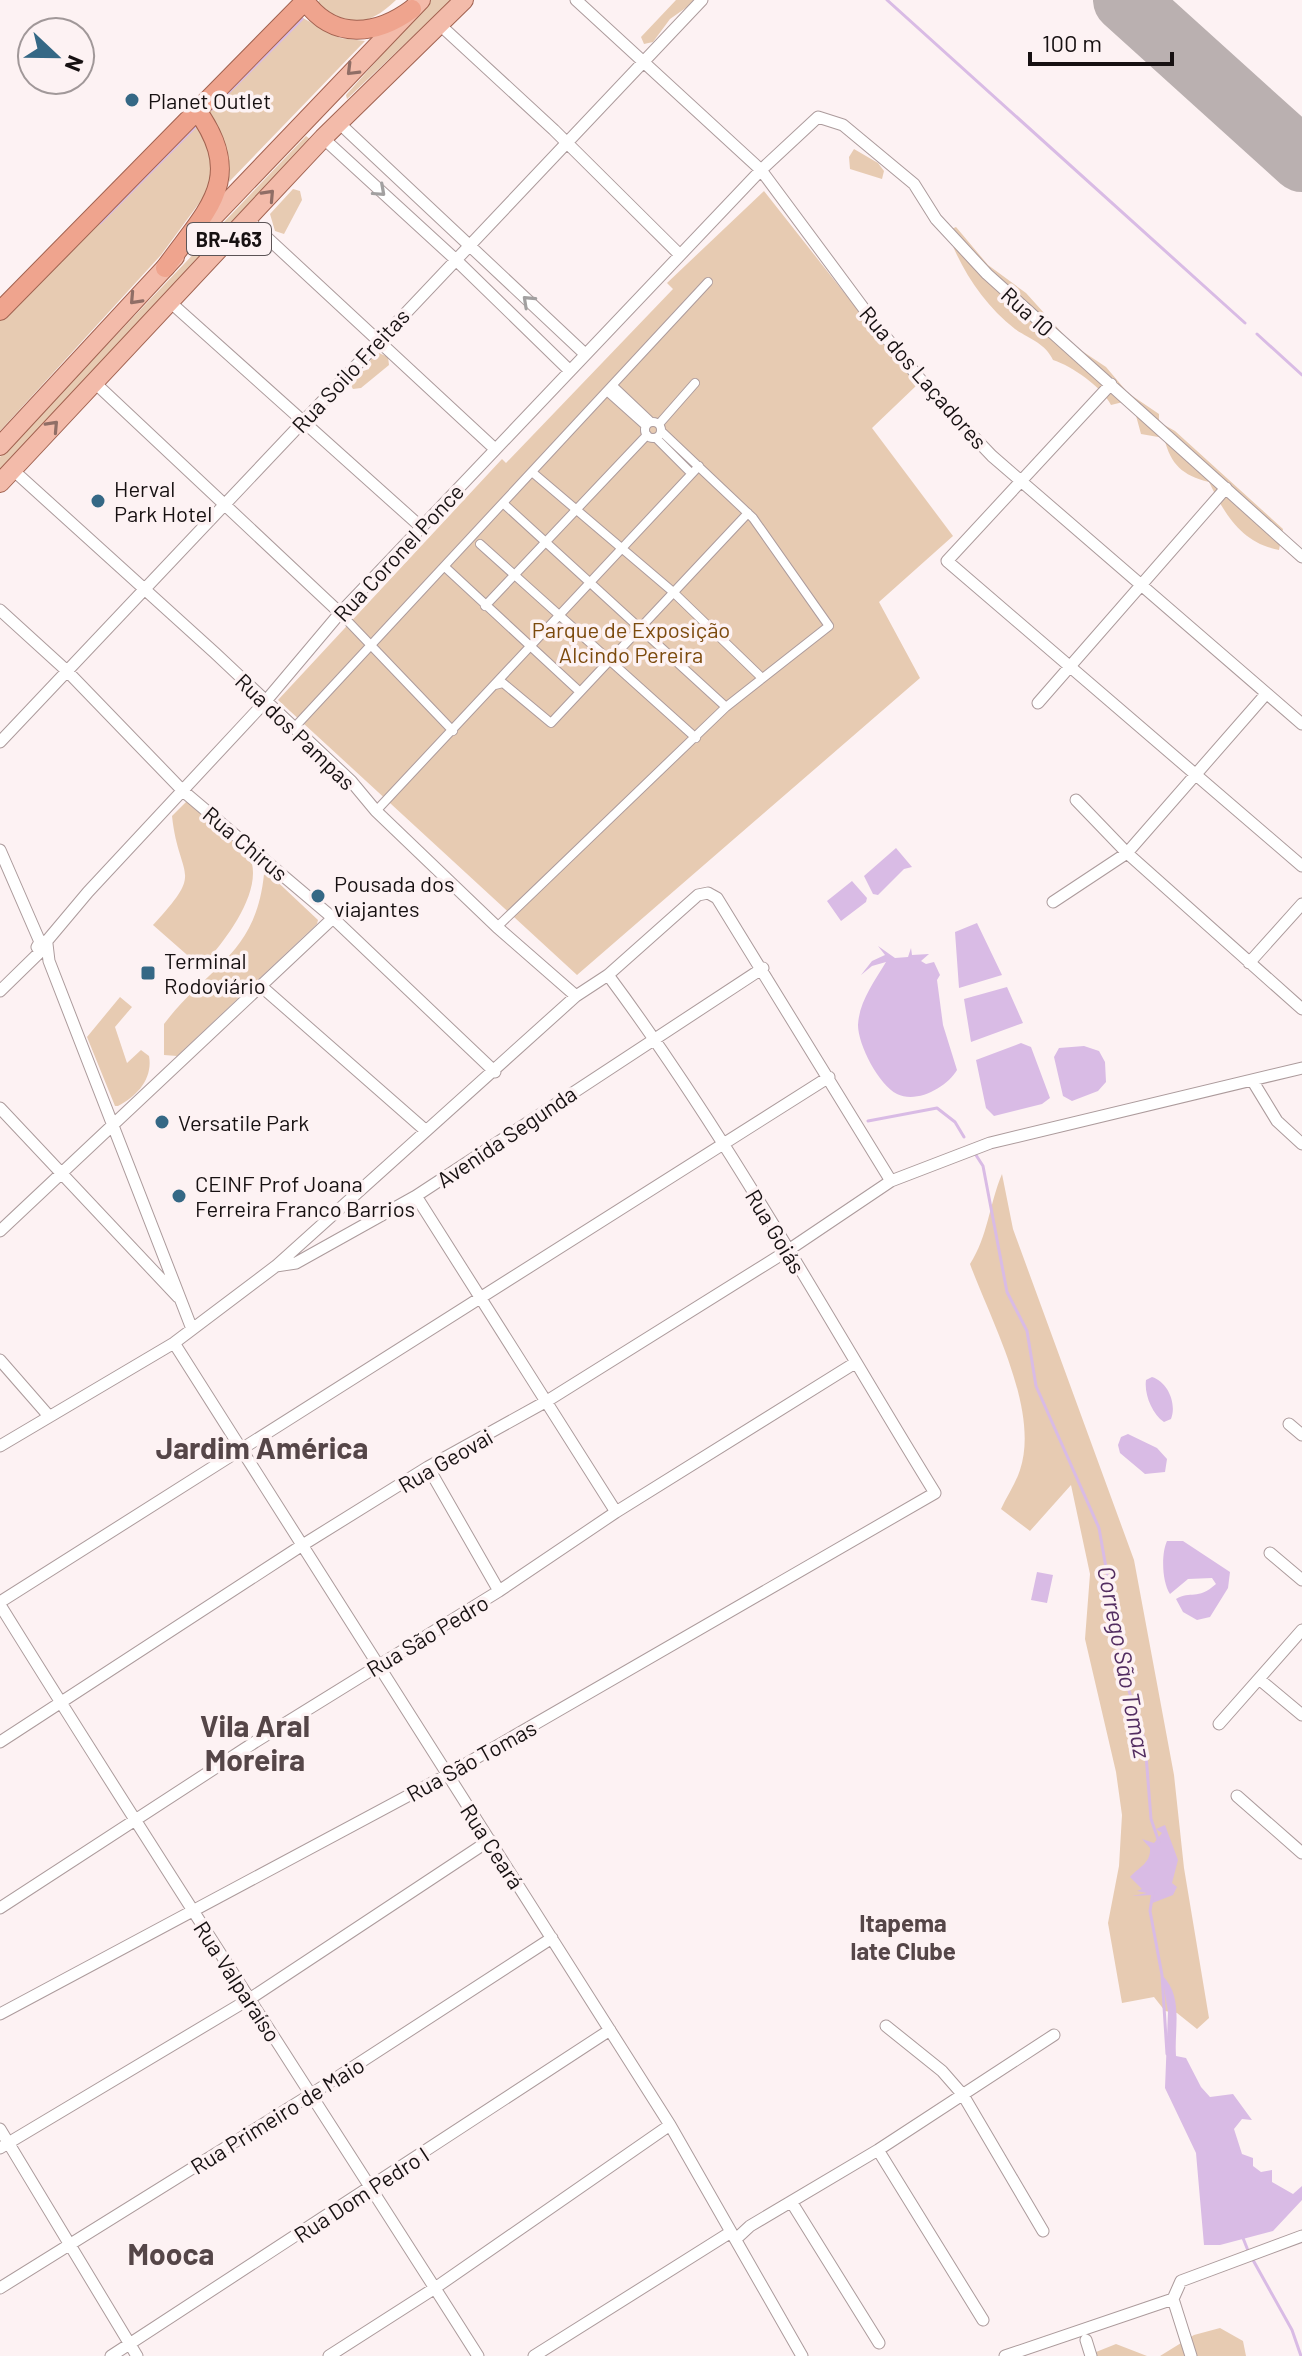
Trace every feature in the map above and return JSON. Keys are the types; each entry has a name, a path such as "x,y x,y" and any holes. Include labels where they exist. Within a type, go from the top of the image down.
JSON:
{"highway":[{"path":"0,311 306,0 320,17 350,31 384,27 417,4"},
{"path":"165,268 205,213 221,178 216,141 196,109"}],"main road":[{"name":"BR-463","path":"6,476 323,138 464,0"},
{"name":"BR-463","path":"0,446 323,100 417,4"},
{"path":"323,100 316,126 323,138"}],"street":[{"name":"Rua dos Laçadores","path":"576,0 761,170 929,390 1020,482 1302,724"},
{"name":"Rua Soilo Freitas","path":"0,742 702,0"},
{"path":"439,24 680,255"},
{"name":"Rua 10","path":"761,170 818,117 843,125 914,184 936,219 987,274 1302,557"},
{"path":"339,123 585,354"},
{"path":"323,138 455,259 569,370"},
{"name":"Rua Coronel Ponce","path":"0,991 265,702 340,613 761,170"},
{"path":"247,219 495,449"},
{"path":"293,729 708,282"},
{"path":"170,302 421,527"},
{"path":"94,382 371,643 453,731"},
{"path":"485,606 695,383"},
{"path":"1111,384 947,561 1302,866"},
{"path":"497,927 726,707 829,626 748,513 610,389"},
{"path":"654,430 691,473"},
{"path":"376,811 699,466"},
{"path":"532,472 672,591 762,678"},
{"name":"Rua dos Pampas","path":"6,476 144,589 351,781 376,811 497,927 576,996"},
{"path":"1038,703 1226,488"},
{"path":"504,504 588,583 640,625 726,707"},
{"path":"495,685 503,683 551,723 748,513"},
{"path":"480,544 696,738"},
{"path":"445,567 580,692"},
{"name":"Rua Chirus","path":"0,610 67,671 183,791 333,918 495,1072"},
{"path":"1053,902 1127,853 1266,694"},
{"path":"1076,800 1127,853 1302,1009"},
{"path":"0,850 113,1121 192,1329"},
{"path":"276,1266 576,996 608,975 698,895 708,893 717,898 763,968 891,1181"},
{"path":"1249,963 1302,904"},
{"path":"0,1231 113,1121 262,987 333,918"},
{"name":"Avenida Segunda","path":"0,1446 174,1343 276,1266 296,1263 416,1196 763,968"},
{"name":"Rua Goiás","path":"608,975 654,1037 724,1146 935,1493"},
{"path":"262,987 425,1130"},
{"name":"Rua Geovai","path":"0,1742 59,1700 301,1546 428,1467 547,1401 787,1251 891,1181 990,1143 1302,1068"},
{"path":"0,1603 239,1447 482,1299 829,1077"},
{"path":"1252,1080 1277,1121 1302,1144"},
{"path":"0,1108 181,1299"},
{"path":"416,1196 616,1512"},
{"name":"Rua Ceará","path":"174,1343 378,1664 445,1776 490,1840 670,2125 802,2356"},
{"path":"0,1360 48,1415"},
{"name":"Rua São Pedro","path":"0,1908 378,1664 499,1591 616,1512 855,1363"},
{"path":"1289,1424 1302,1435"},
{"path":"428,1467 499,1591"},
{"name":"Rua São Tomas","path":"0,2014 445,1776 935,1493"},
{"path":"1270,1553 1302,1580"},
{"name":"Rua Valparaíso","path":"0,1603 134,1821 251,1998 369,2189 478,2356"},
{"path":"1219,1724 1302,1630"},
{"path":"1259,1679 1302,1715"},
{"path":"1237,1796 1302,1853"},
{"path":"5,2145 251,1998 490,1840"},
{"name":"Rua Primeiro de Maio","path":"0,2288 310,2095 552,1938"},
{"path":"886,2026 942,2071 963,2095 1043,2231"},
{"name":"Rua Dom Pedro I","path":"111,2356 610,2030"},
{"path":"534,2356 878,2150 1054,2035"},
{"path":"329,2356 435,2288 670,2125"},
{"path":"0,2129 5,2145 137,2356"},
{"path":"878,2150 983,2320"},
{"path":"792,2203 879,2343"},
{"path":"1191,2356 1173,2299 1181,2281 1302,2236"},
{"path":"1005,2356 1173,2299"},
{"path":"1086,2340 1091,2356"}],"green space":[{"path":"319,0 396,0 376,16 358,21 329,12 317,5"},
{"path":"431,0 451,0 347,99 346,95"},
{"path":"676,0 697,0 670,19 653,42 644,44 641,37"},
{"path":"301,17 340,38 365,41 229,182 227,154 209,111"},
{"path":"190,124 199,124 216,168 208,191 161,255 0,431 0,317"},
{"path":"306,136 310,139 307,144 0,469 0,457"},
{"path":"854,149 878,163 884,171 882,179 850,169 849,157"},
{"path":"293,189 300,191 302,200 284,234 275,231 270,214"},
{"name":"Parque de Exposição Alcindo Pereira","path":"764,191 917,385 872,428 953,536 879,602 920,678 577,975 278,700 502,459 506,463 673,289 667,283"},
{"path":"956,227 988,265 1026,293 1073,345 1106,367 1128,393 1159,414 1159,422 1175,431 1283,529 1279,550 1255,541 1236,526 1209,482 1185,472 1174,462 1164,438 1141,434 1135,412 1123,402 1111,405 1086,378 1053,360 1042,346 1003,319 983,297 959,258 947,231"},
{"path":"372,350 388,357 389,365 361,388 353,389 349,382 352,375 369,369"},
{"path":"188,800 238,841 249,855 253,868 249,896 235,923 210,957 194,961 153,925 184,883 185,874 172,816"},
{"path":"268,873 318,920 317,924 177,1056 164,1055 164,1024 240,942 259,901 264,874"},
{"path":"120,997 132,1007 115,1027 127,1063 141,1050 149,1056 150,1064 138,1092 115,1106 87,1037"},
{"path":"1002,1174 1013,1229 1134,1560 1174,1775 1184,1868 1209,2018 1197,2029 1177,2013 1165,2011 1154,1997 1122,2003 1108,1923 1119,1866 1122,1815 1116,1772 1085,1639 1090,1574 1071,1485 1030,1531 1001,1509 1020,1470 1024,1421 1010,1366 970,1264 981,1242"},
{"path":"1220,2328 1243,2341 1246,2356 1160,2356 1194,2335"},
{"path":"1116,2344 1147,2356 1086,2356"}],"shaded area":[{"path":"896,848 912,867 904,869 878,895 873,894 864,876"},
{"path":"852,881 867,898 866,902 841,921 827,901"},
{"path":"977,923 1002,975 959,988 955,932"},
{"path":"878,946 895,958 908,957 911,948 912,955 929,954 921,961 926,964 934,962 940,975 937,980 943,1025 957,1070 939,1088 922,1095 905,1097 890,1089 871,1064 859,1033 861,1008 886,962 872,966 861,975 872,961 885,955"},
{"path":"1007,987 1023,1023 971,1042 964,999"},
{"path":"1021,1043 1031,1047 1050,1098 1042,1104 994,1116 986,1108 976,1060"},
{"path":"1084,1046 1099,1051 1105,1062 1106,1082 1098,1091 1072,1101 1063,1096 1054,1057 1059,1048"},
{"path":"1152,1377 1163,1384 1172,1400 1171,1419 1164,1422 1156,1414 1148,1397 1146,1380"},
{"path":"1128,1434 1157,1448 1167,1459 1165,1472 1145,1474 1120,1453 1118,1445 1121,1437"},
{"path":"1167,1541 1183,1541 1230,1572 1228,1588 1210,1617 1197,1620 1183,1612 1176,1599 1209,1589 1216,1584 1212,1578 1188,1579 1170,1594 1163,1568"},
{"path":"1037,1572 1053,1575 1047,1603 1031,1600"},
{"path":"1165,1825 1178,1860 1172,1883 1177,1887 1173,1895 1150,1904 1152,1895 1132,1896 1147,1893 1137,1891 1142,1889 1130,1877 1149,1857 1150,1848 1142,1839 1154,1843 1162,1833 1156,1829"},
{"path":"1162,1975 1176,2003 1176,2056 1186,2058 1201,2087 1210,2097 1233,2094 1252,2120 1242,2119 1234,2129 1242,2154 1253,2158 1253,2166 1261,2172 1272,2170 1272,2182 1293,2194 1302,2186 1302,2200 1273,2231 1220,2245 1204,2245 1196,2153 1165,2088 1168,2012"}],"waterway":[{"path":"887,0 1245,323"},
{"path":"212,109 302,19"},
{"path":"100,223 196,126"},
{"path":"1257,334 1302,375"},
{"name":"Corrego São Tomaz","path":"868,1121 937,1108 955,1122 964,1137"},
{"name":"Corrego São Tomaz","path":"974,1152 983,1166 1007,1292 1027,1331 1036,1386 1099,1528 1126,1681 1145,1742 1151,1819 1159,1842"},
{"name":"Corrego São Tomaz","path":"1153,1892 1150,1911 1162,1975 1167,2054"},
{"name":"Corrego São Tomaz","path":"1243,2238 1249,2253"},
{"name":"Corrego São Tomaz","path":"1253,2260 1292,2330 1301,2356"}],"runway":[{"path":"1125,0 1302,160"}],"place":[{"name":"Planet Outlet","path":"132,100"},
{"name":"Herval Park Hotel","path":"98,501"},
{"name":"Pousada dos viajantes","path":"318,896"},
{"name":"Terminal Rodoviário","path":"148,973"},
{"name":"Versatile Park","path":"162,1122"},
{"name":"CEINF Prof Joana Ferreira Franco Barrios","path":"179,1196"}],"district":[{"name":"Jardim América","path":"262,1447"},
{"name":"Vila Aral Moreira","path":"255,1742"},
{"name":"Itapema Iate Clube","path":"903,1936"},
{"name":"Mooca","path":"171,2253"}]}
